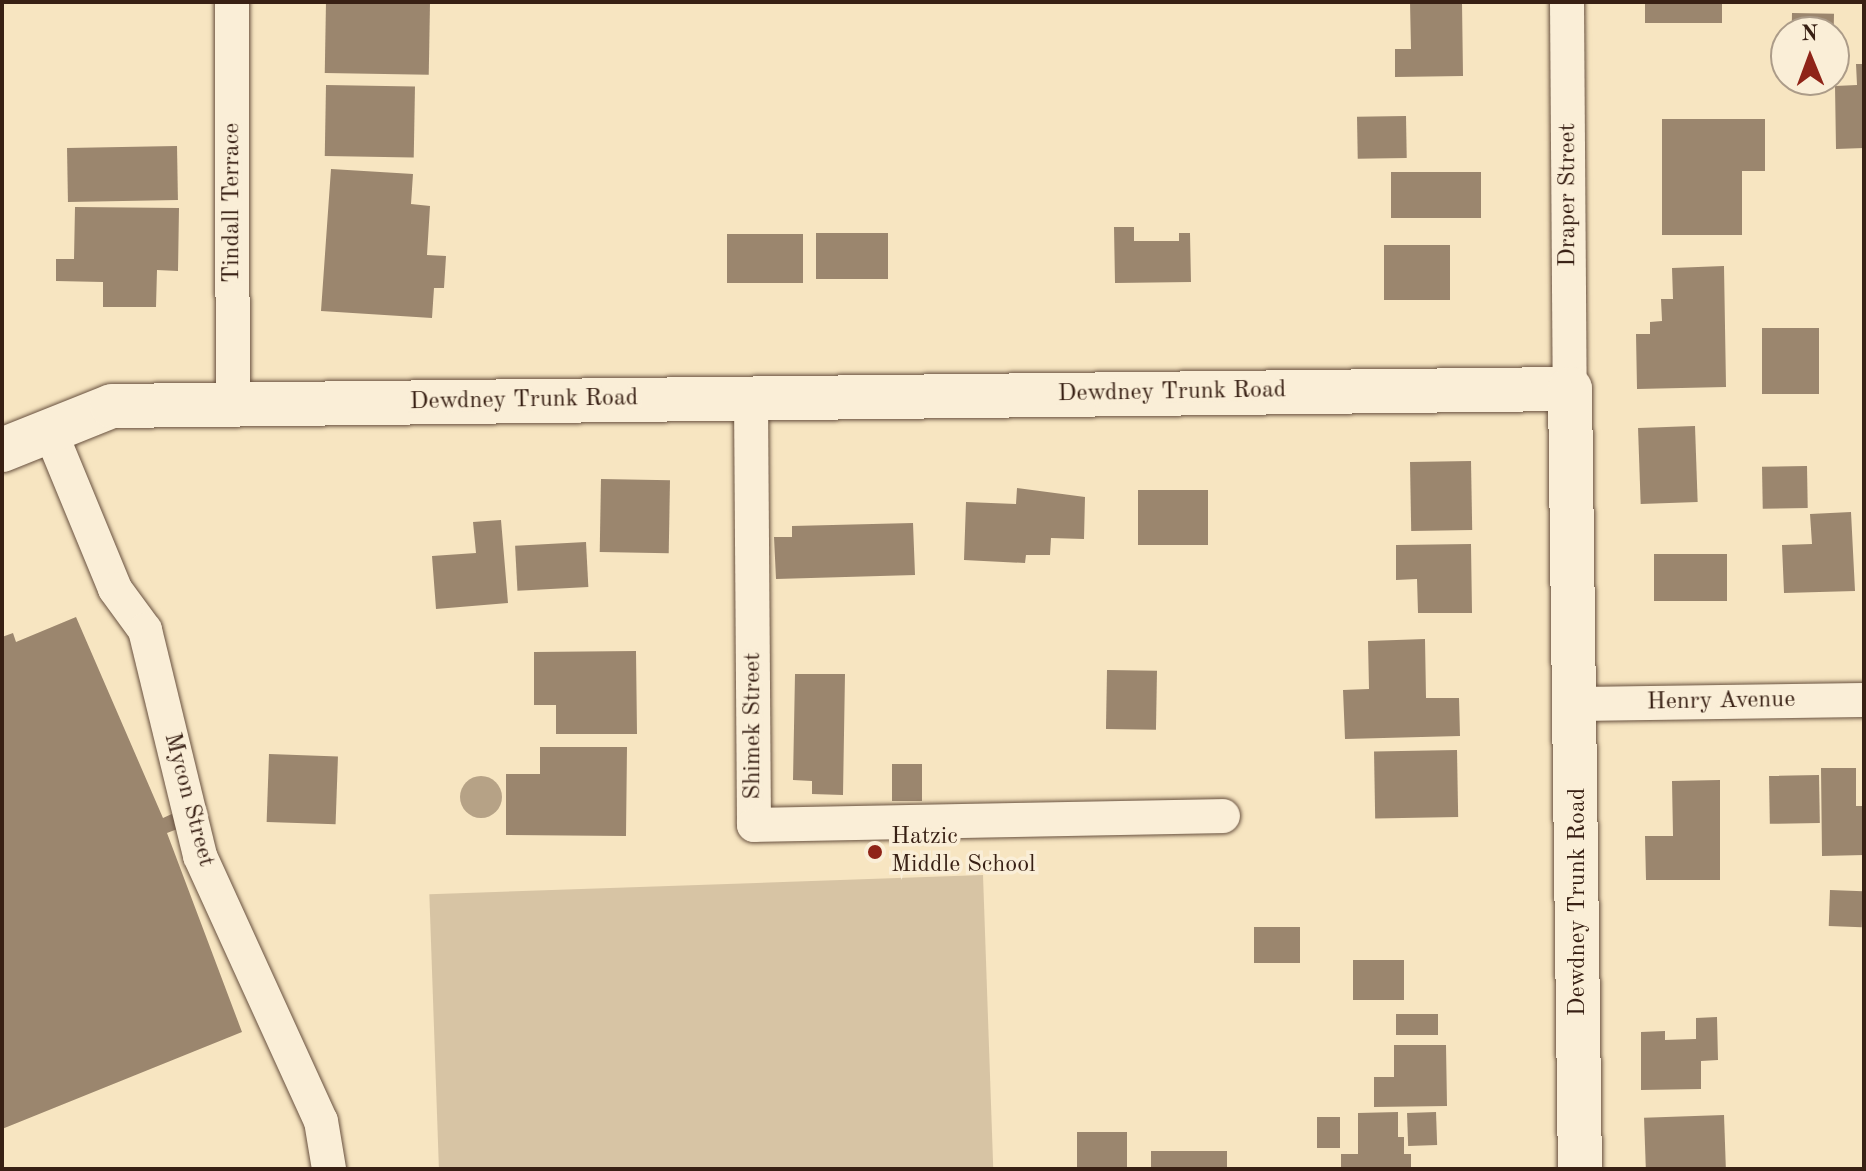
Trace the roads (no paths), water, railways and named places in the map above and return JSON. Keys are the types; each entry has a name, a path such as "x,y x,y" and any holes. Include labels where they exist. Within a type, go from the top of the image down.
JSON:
{"main road":[{"name":"Dewdney Trunk Road","path":"2,450 112,406 1570,389 1578,704 1580,1169"}],"street":[{"name":"Tindall Terrace","path":"232,2 233,404"},
{"name":"Draper Street","path":"1567,2 1570,389"},
{"name":"Shimek Street","path":"751,398 754,825 1223,816"},
{"name":"Mycon Street","path":"50,431 115,589 145,630 200,856 321,1121 329,1169"},
{"name":"Henry Avenue","path":"1578,704 1864,700"}],"place":[{"name":"Hatzic Middle School","path":"875,852"}]}
